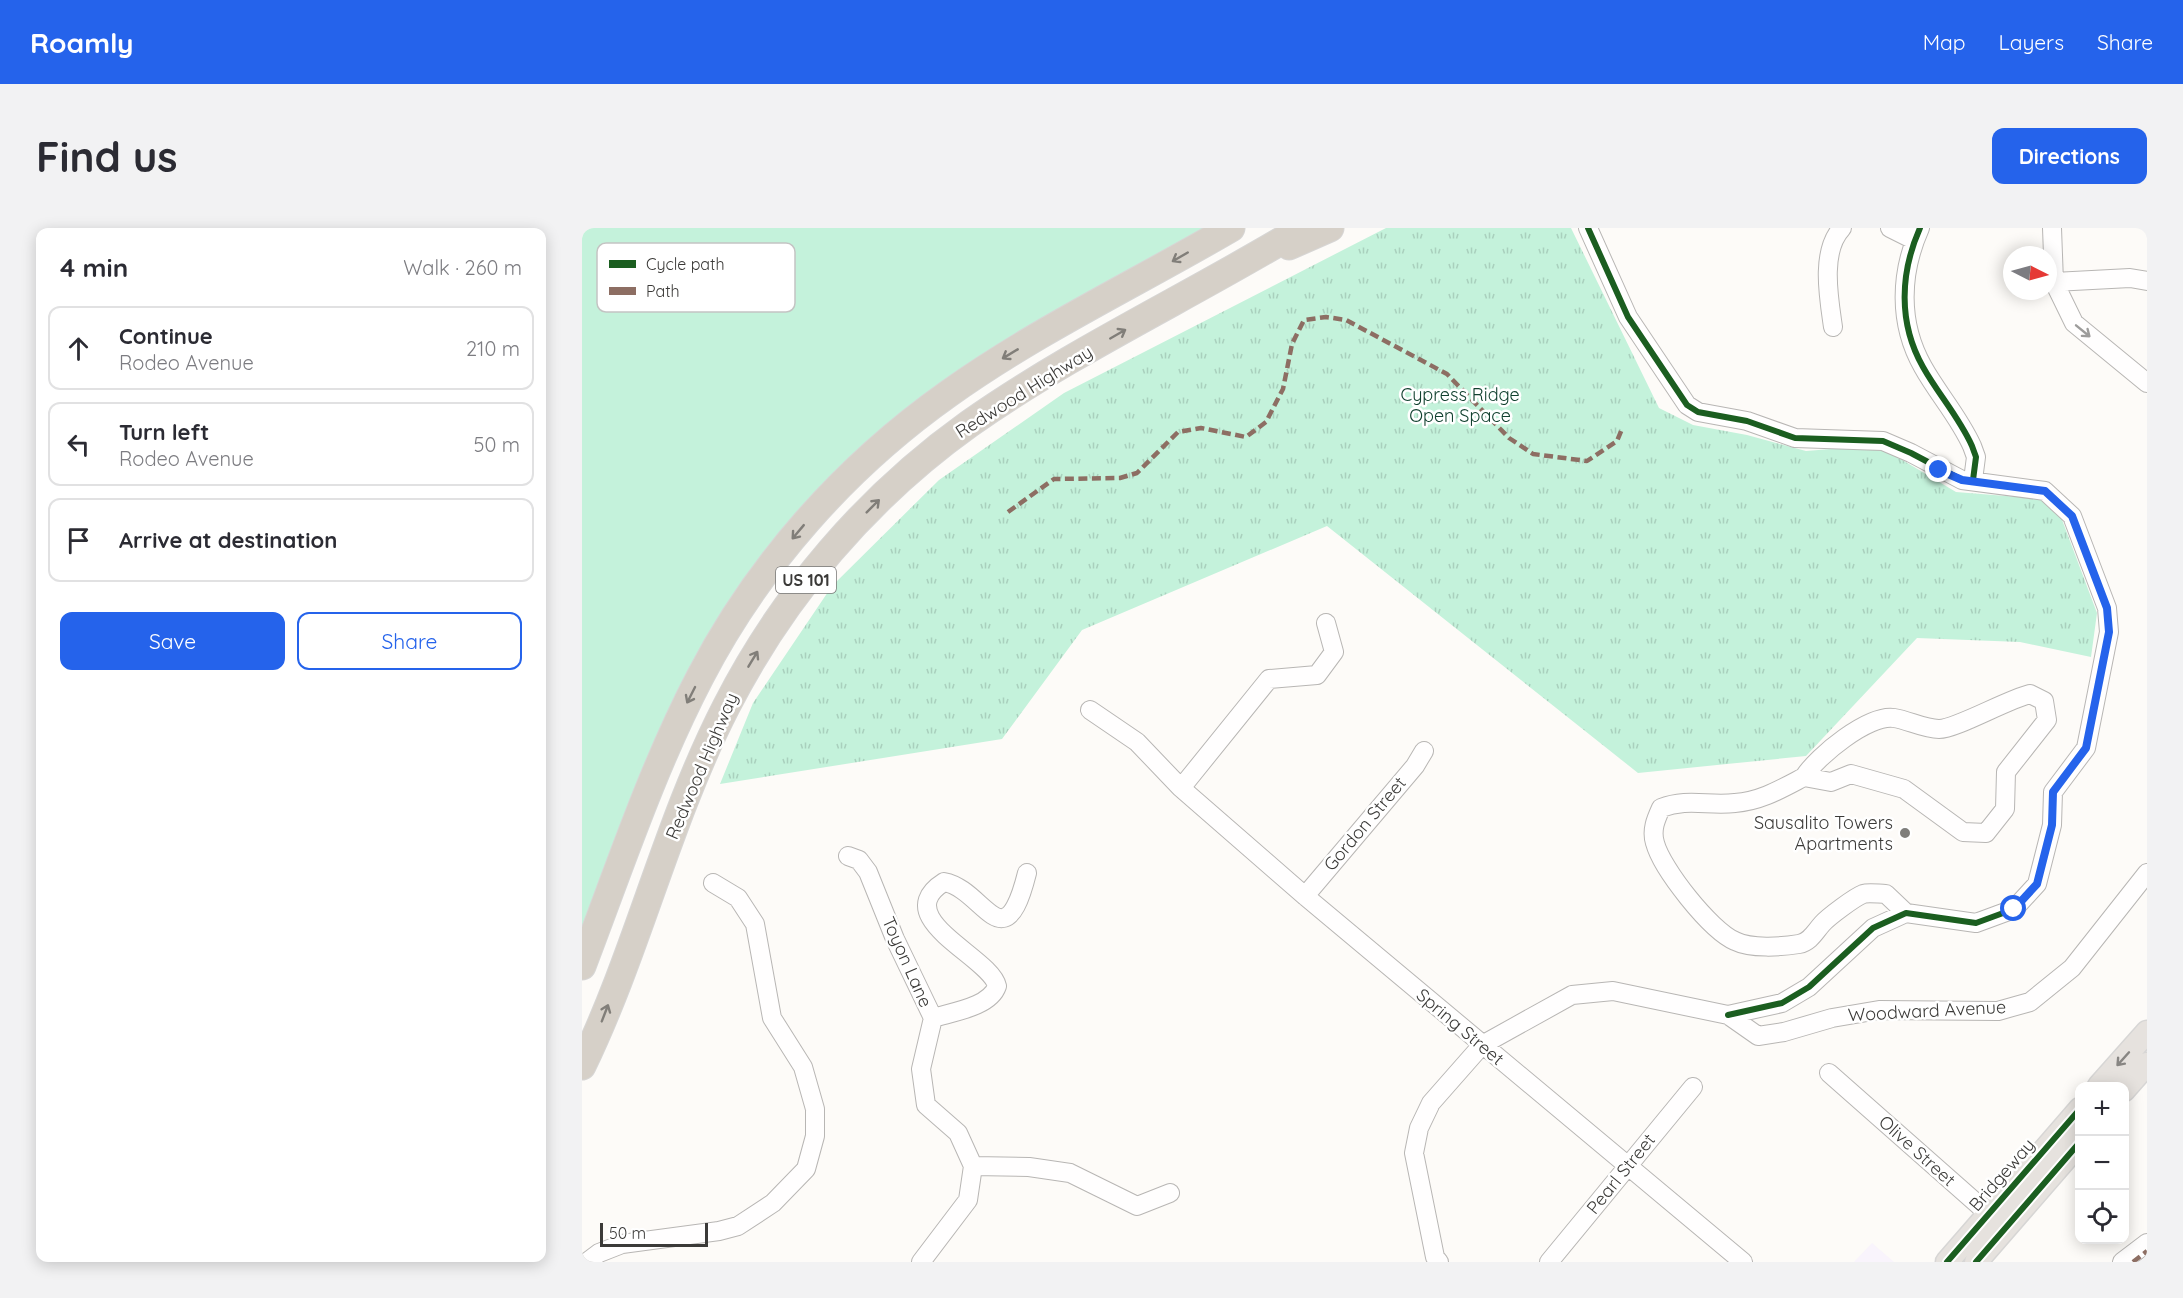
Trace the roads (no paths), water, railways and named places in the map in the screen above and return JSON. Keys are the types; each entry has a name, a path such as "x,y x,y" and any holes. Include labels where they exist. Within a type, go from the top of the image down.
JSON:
{"highway":[{"name":"Redwood Highway","path":"582,966 653,779 692,693 716,647 750,595 808,520 874,453 947,394 1026,344 1231,228"},
{"name":"Redwood Highway","path":"582,1066 712,736 756,653 810,576 850,529 895,484 967,425 1020,391 1303,228"},
{"path":"1237,266 1330,228"}],"main road":[{"path":"2103,1082 2147,1032"},
{"path":"2129,1084 2147,1064"},
{"name":"Bridgeway","path":"1947,1262 2075,1114"},
{"name":"Bridgeway","path":"1976,1262 2075,1147"}],"street":[{"path":"1588,228 1634,327 1687,405 1698,412 1747,421 1796,438 1883,441 1962,480 2045,491 2072,516 2107,608 2109,632 2086,748 2053,792 2052,825 2037,884 2014,909 1976,922 1906,913 1873,928 1809,987 1782,1003 1728,1015"},
{"path":"1833,327 1827,283 1830,256 1842,228"},
{"path":"1890,228 1917,234 1904,290 1910,335 1923,368 1972,446 1976,457 1973,480"},
{"path":"2052,228 2053,246"},
{"path":"2057,282 2130,278 2147,281"},
{"path":"2057,288 2074,323 2147,383"},
{"path":"1181,788 1269,679 1317,675 1334,652 1326,623"},
{"path":"1804,777 1831,782 1851,774 1904,789 1963,832 1986,833 2005,809 2007,772 2047,720 2044,701 2030,694 2011,699 1939,729 1880,717 1865,724 1810,767 1804,777 1761,798 1734,803 1678,801 1661,808 1654,822 1654,842 1667,870 1686,895 1735,941 1750,945 1801,944 1812,938 1824,921 1863,894 1886,894 1906,913"},
{"name":"Spring Street","path":"1090,710 1137,742 1181,788 1305,896 1743,1262"},
{"name":"Gordon Street","path":"1305,896 1424,752"},
{"name":"Toyon Lane","path":"848,855 859,861 868,872 895,939 933,1018 921,1069 926,1105 958,1133 974,1166"},
{"path":"933,1018 981,1002 995,993 997,987 996,978 990,971 959,949 932,919 928,900 933,889 944,882 957,884 987,913 1005,916 1012,913 1018,904 1027,873"},
{"name":"Woodward Avenue","path":"1436,1260 1414,1153 1419,1128 1431,1103 1482,1045 1572,995 1613,991 1728,1015 1758,1036 1784,1032 1832,1018 1879,1010 1998,1011 2030,1002 2072,968 2147,873"},
{"path":"587,1262 599,1252 622,1244 719,1231 738,1226 773,1203 806,1169 815,1136 815,1109 803,1067 772,1018 755,924 738,898 713,883"},
{"name":"Olive Street","path":"1829,1073 2005,1229"},
{"name":"Pearl Street","path":"1549,1262 1693,1087"},
{"path":"921,1262 968,1200 974,1166 1029,1167 1070,1173 1137,1206 1170,1193"},
{"path":"2122,1262 2147,1243"}],"place":[{"name":"Sausalito Towers Apartments","path":"1905,833"}],"park label":[{"name":"Cypress Ridge Open Space","path":"1460,405"}]}
